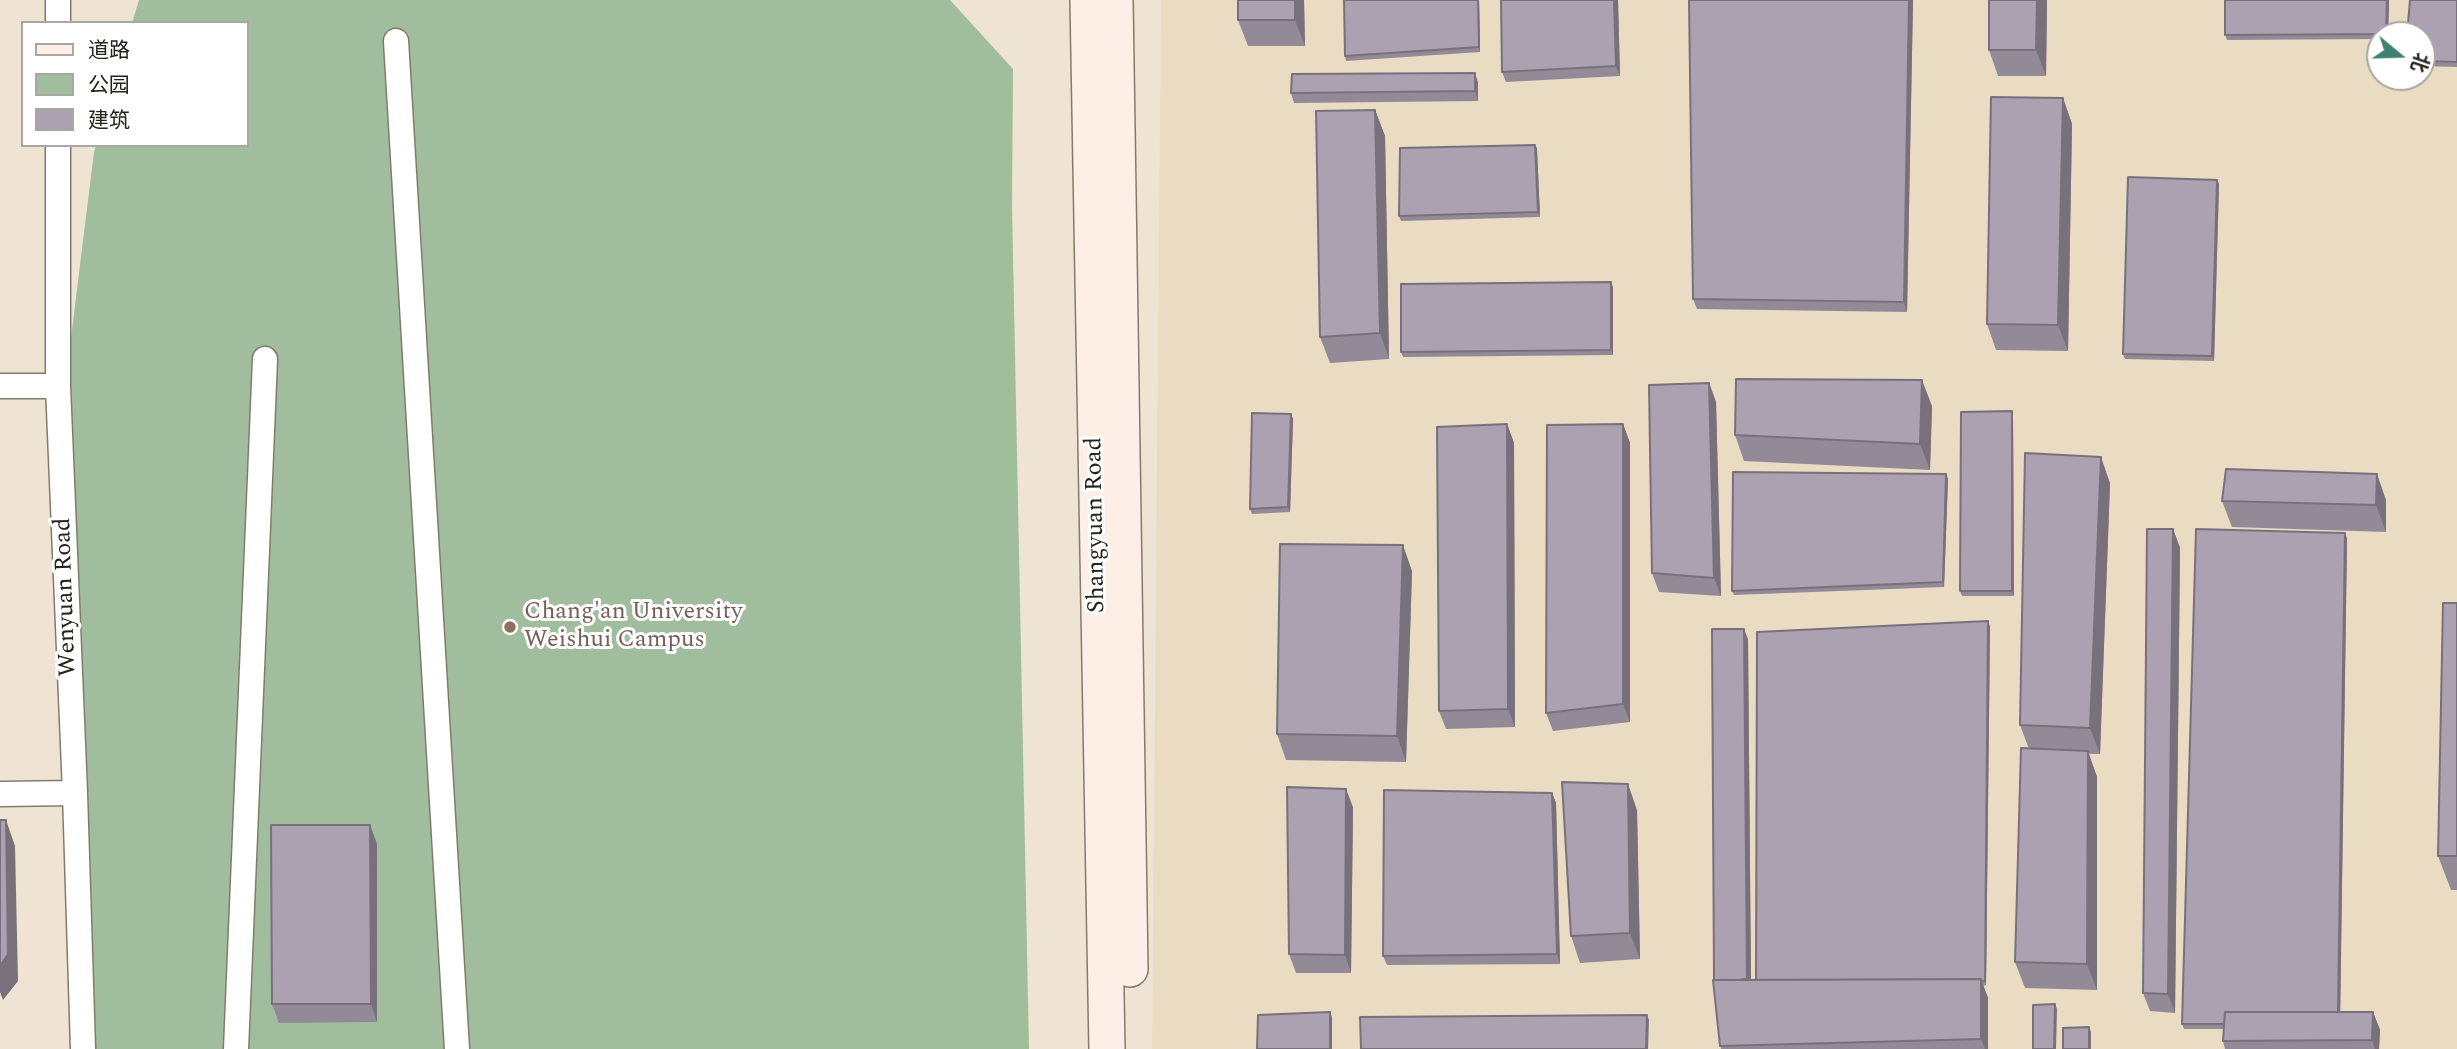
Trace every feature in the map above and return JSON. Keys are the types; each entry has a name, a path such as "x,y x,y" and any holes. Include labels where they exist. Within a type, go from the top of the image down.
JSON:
{"main road":[{"name":"Shangyuan Road","path":"1088,0 1107,1049"},
{"name":"Shangyuan Road","path":"1115,0 1132,1049"}],"street":[{"path":"58,0 58,21"},
{"path":"396,41 457,1049"},
{"name":"Wenyuan Road","path":"58,147 58,386 83,1049"},
{"path":"236,1049 265,359"},
{"path":"0,386 58,386"},
{"path":"0,794 75,793"}],"shaded area":[{"path":"1161,0 2457,0 2457,1049 1152,1049"}],"green space":[{"name":"Chang'an University Weishui Campus","path":"139,0 950,0 1013,69 1012,205 1029,1049 96,1049 69,354 94,152 95,147 248,147 248,21 133,21"}],"building":[{"path":"1238,0 1295,0 1295,20 1238,20"},
{"path":"1344,0 1478,0 1479,47 1345,56"},
{"path":"1501,0 1614,0 1616,66 1502,72"},
{"path":"1689,0 1909,0 1904,302 1693,299"},
{"path":"1989,0 2037,0 2036,50 1989,50"},
{"path":"2225,0 2387,0 2386,21 2366,21 2366,34 2225,35"},
{"path":"2410,0 2457,0 2457,62 2436,61 2436,21 2408,21"},
{"path":"1475,73 1475,91 1291,93 1292,74"},
{"path":"1991,97 2063,98 2058,325 1987,324"},
{"path":"1375,110 1380,333 1320,337 1316,111"},
{"path":"1535,145 1538,212 1399,216 1400,148"},
{"path":"2128,177 2217,180 2212,356 2123,354"},
{"path":"1611,282 1611,350 1401,352 1401,284"},
{"path":"1736,379 1922,380 1920,444 1735,435"},
{"path":"1709,383 1714,578 1652,573 1649,385"},
{"path":"2012,411 2012,591 1960,591 1961,412"},
{"path":"1252,413 1291,414 1288,507 1250,509"},
{"path":"1507,424 1508,709 1439,711 1437,427"},
{"path":"1623,424 1623,704 1546,713 1547,425"},
{"path":"2025,453 2101,457 2090,728 2020,725"},
{"path":"2226,469 2377,474 2376,505 2222,501"},
{"path":"1733,472 1946,474 1943,582 1732,591"},
{"path":"2147,529 2173,529 2168,994 2143,993"},
{"path":"2196,529 2345,533 2338,1012 2225,1012 2224,1024 2182,1024"},
{"path":"1280,544 1403,545 1397,736 1277,734"},
{"path":"2443,603 2457,603 2457,856 2438,856"},
{"path":"1988,621 1985,981 1756,980 1757,632"},
{"path":"1712,629 1744,629 1747,979 1739,980 1714,980"},
{"path":"2021,748 2088,751 2087,964 2015,962"},
{"path":"1562,782 1628,784 1630,933 1571,936"},
{"path":"1287,787 1346,789 1345,955 1289,954"},
{"path":"1384,790 1552,793 1557,954 1383,956"},
{"path":"0,820 6,820 8,954 0,966"},
{"path":"271,825 370,825 371,1004 272,1004"},
{"path":"1981,979 1981,1039 1720,1046 1713,980"},
{"path":"2055,1004 2054,1049 2033,1049 2033,1005"},
{"path":"1330,1012 1330,1049 1257,1049 1258,1015"},
{"path":"2225,1012 2373,1012 2372,1040 2223,1041"},
{"path":"1647,1015 1646,1049 1361,1049 1360,1017"},
{"path":"2089,1027 2089,1049 2063,1049 2063,1028"}],"place":[{"name":"Chang'an University Weishui Campus","path":"510,627"}]}
